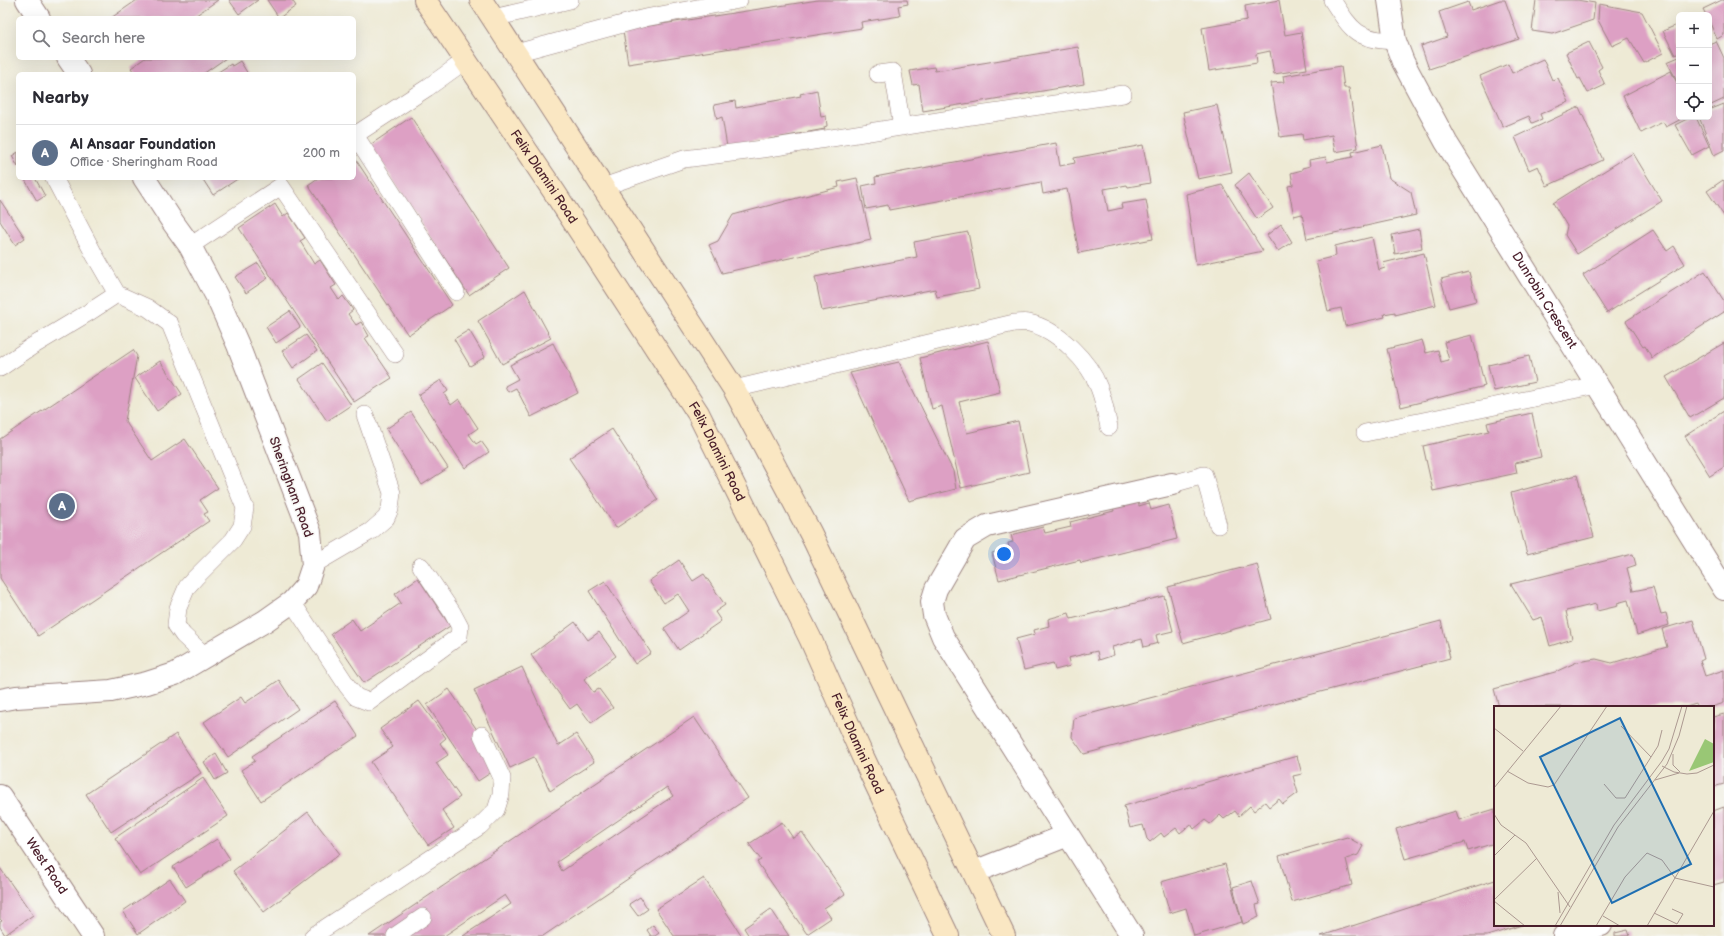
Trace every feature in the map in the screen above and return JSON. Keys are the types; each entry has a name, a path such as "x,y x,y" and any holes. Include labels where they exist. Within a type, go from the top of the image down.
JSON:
{"main road":[{"name":"Felix Dlamini Road","path":"425,0 555,193 698,413 810,638 862,755 948,936"},
{"path":"481,0 734,389 811,534 1004,936"}],"street":[{"path":"27,0 38,16"},
{"name":"Dunrobin Crescent","path":"1389,0 1396,41 1403,62 1446,142 1724,589"},
{"path":"69,60 78,72"},
{"name":"Sheringham Road","path":"0,700 16,697 111,692 175,674 264,621 292,602 306,586 313,565 310,532 238,345 217,297 190,246 145,180"},
{"path":"1132,936 943,636 934,616 932,602 936,589 965,539 987,526 1172,484"},
{"name":"West Road","path":"0,796 93,936"},
{"path":"974,872 1068,834"},
{"path":"1564,936 1598,926"}],"lane":[{"path":"493,18 570,0"},
{"path":"516,53 645,18 739,0"},
{"path":"1332,0 1355,31 1364,38 1375,41 1396,41"},
{"path":"356,134 427,88 466,60"},
{"path":"878,74 893,72 902,127"},
{"path":"603,187 684,159 763,149 1123,94"},
{"path":"356,137 456,292"},
{"path":"55,180 117,294 148,308 170,324 245,508 242,526 236,536 187,587 178,608 176,625 183,636 205,656"},
{"path":"190,246 281,186 395,354"},
{"path":"0,368 117,294"},
{"path":"734,389 1014,323 1028,323 1054,333 1083,361 1092,372 1099,387 1109,427"},
{"path":"1365,433 1597,385"},
{"path":"313,565 371,531 386,518 390,509 392,493 365,415"},
{"path":"1172,484 1204,476 1218,525"},
{"path":"292,602 348,687 356,697 369,702 459,636 460,627 452,612 421,566"},
{"path":"313,936 480,826 496,810 501,794 502,778 482,735"},
{"path":"395,936 423,917"}],"building":[{"path":"137,0 218,0 195,16 114,16"},
{"path":"229,0 258,0 239,14"},
{"path":"267,0 292,0 296,6 282,16 278,16"},
{"path":"818,0 907,0 908,4 898,6 900,16 861,22 862,28 628,64 623,30"},
{"path":"1279,0 1285,35 1301,32 1307,69 1274,74 1270,51 1256,54 1257,63 1209,71 1202,28 1247,20 1245,6"},
{"path":"1500,0 1505,0 1519,39 1429,69 1421,46 1447,37 1439,12 1468,2 1471,10"},
{"path":"1536,0 1577,0 1595,3 1593,20 1552,34 1532,31"},
{"path":"1724,0 1724,35 1717,39 1712,28 1712,12 1704,12 1703,9"},
{"path":"1599,4 1642,12 1663,53 1644,63 1629,38 1612,46 1598,20"},
{"path":"1676,25 1676,54 1675,55 1663,31"},
{"path":"1716,41 1724,58 1724,99 1712,105 1712,48 1712,43"},
{"path":"1589,42 1602,67 1598,70 1605,85 1588,93 1580,78 1578,79 1566,53"},
{"path":"1078,47 1084,84 923,111 919,84 913,85 910,71 934,67 935,71"},
{"path":"1676,58 1676,78 1667,62"},
{"path":"1543,59 1552,80 1558,78 1569,102 1540,114 1542,119 1532,123 1529,116 1503,127 1480,76 1508,64 1512,73"},
{"path":"142,60 223,60 206,72 134,72 131,68"},
{"path":"240,61 247,72 218,72 231,64 232,66"},
{"path":"1341,66 1344,88 1349,88 1358,148 1335,152 1332,135 1303,140 1302,134 1280,137 1271,83 1284,82 1283,76"},
{"path":"1671,71 1676,81 1676,120 1679,120 1666,127 1663,122 1641,133 1623,96"},
{"path":"817,90 821,117 826,116 827,126 824,127 825,129 727,147 722,117 717,119 714,105 735,101 736,108 801,96 800,94"},
{"path":"1724,104 1724,150 1714,155 1700,120 1712,120 1712,109"},
{"path":"1217,105 1232,172 1198,179 1183,112"},
{"path":"1579,107 1603,160 1547,186 1538,166 1529,170 1515,137"},
{"path":"411,117 509,268 469,295 370,145"},
{"path":"1685,120 1697,120 1709,146 1692,155 1675,125"},
{"path":"1056,143 1060,166 1075,163 1074,158 1143,145 1150,183 1104,189 1108,211 1122,208 1121,204 1146,200 1153,239 1079,253 1067,189 1043,194 1041,182 889,210 888,205 866,209 862,186 876,183 875,177"},
{"path":"1382,145 1389,178 1411,192 1416,215 1307,239 1302,214 1294,216 1288,186 1293,185 1291,173 1310,166 1309,160 1326,157 1327,162 1353,157 1352,152"},
{"path":"16,153 16,163 12,156"},
{"path":"1633,153 1662,201 1577,254 1565,235 1567,226 1553,203"},
{"path":"356,160 452,305 408,335 308,185 315,180 356,180"},
{"path":"1249,173 1273,208 1257,219 1235,185"},
{"path":"857,178 871,240 722,273 709,245 718,241 733,215 839,187 838,182"},
{"path":"25,180 36,180 45,196 37,201"},
{"path":"203,180 236,180 213,195"},
{"path":"1723,180 1724,181 1724,216 1707,191"},
{"path":"1222,185 1263,251 1196,265 1186,194"},
{"path":"0,200 25,238 15,245 0,221"},
{"path":"275,204 283,217 288,213 305,238 300,241 314,264 320,260 336,285 331,288 339,300 343,296 353,310 348,314 356,325 361,322 369,336 365,338 392,378 354,402 239,228"},
{"path":"1281,224 1292,242 1278,251 1267,235"},
{"path":"1419,229 1422,248 1395,254 1392,235"},
{"path":"1653,230 1667,251 1674,246 1685,264 1607,313 1583,275"},
{"path":"968,232 979,289 937,297 935,289 822,311 815,277 917,257 914,242"},
{"path":"1372,237 1379,270 1385,268 1383,263 1424,253 1436,305 1395,315 1395,312 1384,314 1385,317 1345,326 1341,308 1328,311 1316,261 1336,256 1335,246"},
{"path":"258,263 268,278 246,293 235,277"},
{"path":"1705,271 1724,301 1724,312 1652,358 1626,321"},
{"path":"1469,272 1476,301 1449,308 1441,279"},
{"path":"525,290 551,338 502,364 478,321"},
{"path":"290,311 300,327 276,343 266,327"},
{"path":"469,330 485,357 470,366 454,339"},
{"path":"306,335 317,351 293,368 282,351"},
{"path":"1472,335 1485,386 1401,407 1387,349 1422,340 1426,353 1438,350 1441,362 1449,360 1444,342"},
{"path":"988,341 1000,392 959,402 967,433 1018,421 1029,472 961,488 942,406 932,409 920,358"},
{"path":"553,343 578,393 531,417 516,388 508,392 505,386 518,379 510,365"},
{"path":"1724,343 1724,398 1690,418 1666,377"},
{"path":"133,350 137,356 125,421 152,461 185,439 218,488 200,500 208,512 204,514 209,521 38,636 0,578 0,439"},
{"path":"1529,356 1535,382 1494,391 1488,365"},
{"path":"160,361 182,394 157,411 135,378"},
{"path":"899,362 953,471 956,489 909,501 850,373"},
{"path":"322,363 351,405 327,421 299,379"},
{"path":"441,380 448,391 444,394 451,405 459,399 478,428 469,434 476,444 481,441 489,452 465,468 418,395"},
{"path":"1724,411 1724,467 1710,476 1685,436"},
{"path":"411,412 448,468 422,485 386,429"},
{"path":"1532,413 1541,457 1515,463 1517,473 1433,491 1423,446 1489,431 1487,423"},
{"path":"612,429 658,500 616,528 569,458"},
{"path":"1577,475 1594,537 1527,554 1511,493"},
{"path":"1138,500 1139,506 1149,503 1151,510 1169,505 1177,539 1081,563 1080,560 999,580 992,553 1009,548 1008,543 1013,542 1011,535 1043,527 1045,533 1071,527 1070,522 1114,511 1113,507"},
{"path":"1633,554 1636,565 1627,568 1633,591 1653,587 1661,614 1666,613 1669,625 1637,635 1628,600 1617,603 1618,606 1597,611 1596,604 1566,611 1572,639 1550,646 1542,617 1533,620 1511,584"},
{"path":"679,560 693,581 704,574 725,605 715,612 721,621 679,650 664,628 689,611 678,594 664,603 649,581"},
{"path":"1257,564 1271,619 1183,643 1168,587"},
{"path":"418,578 450,626 364,683 331,634 352,619 360,631 401,603 395,594"},
{"path":"605,581 651,653 635,664 589,591"},
{"path":"1164,596 1173,631 1156,635 1158,643 1144,647 1142,639 1112,647 1114,655 1099,660 1097,651 1068,658 1070,666 1055,670 1053,663 1024,670 1016,639 1035,634 1034,630 1049,626 1048,619 1069,613 1071,619"},
{"path":"1693,620 1704,659 1700,661 1705,676 1724,670 1724,703 1714,706 1697,706 1696,704 1689,706 1499,706 1494,689 1555,672 1577,662 1596,659 1612,663 1667,647 1662,629"},
{"path":"1441,621 1450,658 1084,754 1072,737 1074,718"},
{"path":"575,622 588,640 599,632 616,656 584,679 593,692 599,689 613,708 591,723 577,704 570,709 531,655"},
{"path":"522,667 558,746 576,734 594,762 550,791 534,757 510,768 474,690"},
{"path":"279,680 298,709 228,757 204,722 241,697 245,703"},
{"path":"449,689 482,737 495,770 478,781 427,705"},
{"path":"335,701 358,736 261,801 241,770 255,761 252,756"},
{"path":"419,701 446,738 440,743 448,755 436,763 460,797 442,810 454,828 428,845 371,762 393,747 380,729"},
{"path":"1724,714 1724,784 1714,787 1714,717"},
{"path":"694,717 748,798 543,936 463,936 511,904 505,895 444,936 369,936","holes":["667,787 673,796 562,871 557,862"]},
{"path":"176,734 201,773 111,832 86,794"},
{"path":"216,754 227,773 215,780 204,762"},
{"path":"1297,756 1302,774 1293,776 1298,793 1283,804 1279,799 1269,807 1265,802 1254,811 1250,806 1239,816 1235,811 1224,819 1220,815 1210,824 1205,820 1194,829 1191,824 1180,833 1176,828 1164,837 1161,833 1150,842 1147,839 1143,825 1130,828 1124,806"},
{"path":"203,778 228,816 140,875 115,838"},
{"path":"1724,807 1724,882 1714,885 1714,811"},
{"path":"1494,809 1494,843 1468,851 1465,842 1405,859 1396,829 1456,811 1459,820"},
{"path":"308,812 340,854 264,912 233,871"},
{"path":"782,822 793,838 802,832 845,894 824,908 831,918 807,934 757,862 761,860 749,844"},
{"path":"1347,837 1363,846 1358,855 1346,859 1352,885 1292,902 1279,856"},
{"path":"217,839 230,859 186,887 173,867"},
{"path":"1225,864 1242,922 1194,936 1186,908 1170,913 1161,882"},
{"path":"0,868 33,915 5,935 0,927 0,922 2,921 0,919"},
{"path":"704,878 742,936 674,936 656,909"},
{"path":"170,879 185,901 138,934 123,911"},
{"path":"1494,880 1494,926 1519,926 1487,936 1321,936"},
{"path":"1252,881 1260,904 1256,905 1259,917 1243,924 1233,887"},
{"path":"640,897 648,909 638,916 629,904"},
{"path":"771,909 789,936 749,936 744,928"},
{"path":"653,925 659,933 655,936 651,936 647,930"},
{"path":"1628,930 1630,936 1615,936 1615,933"}],"place":[{"name":"Al Ansaar Foundation","path":"62,506"}]}
